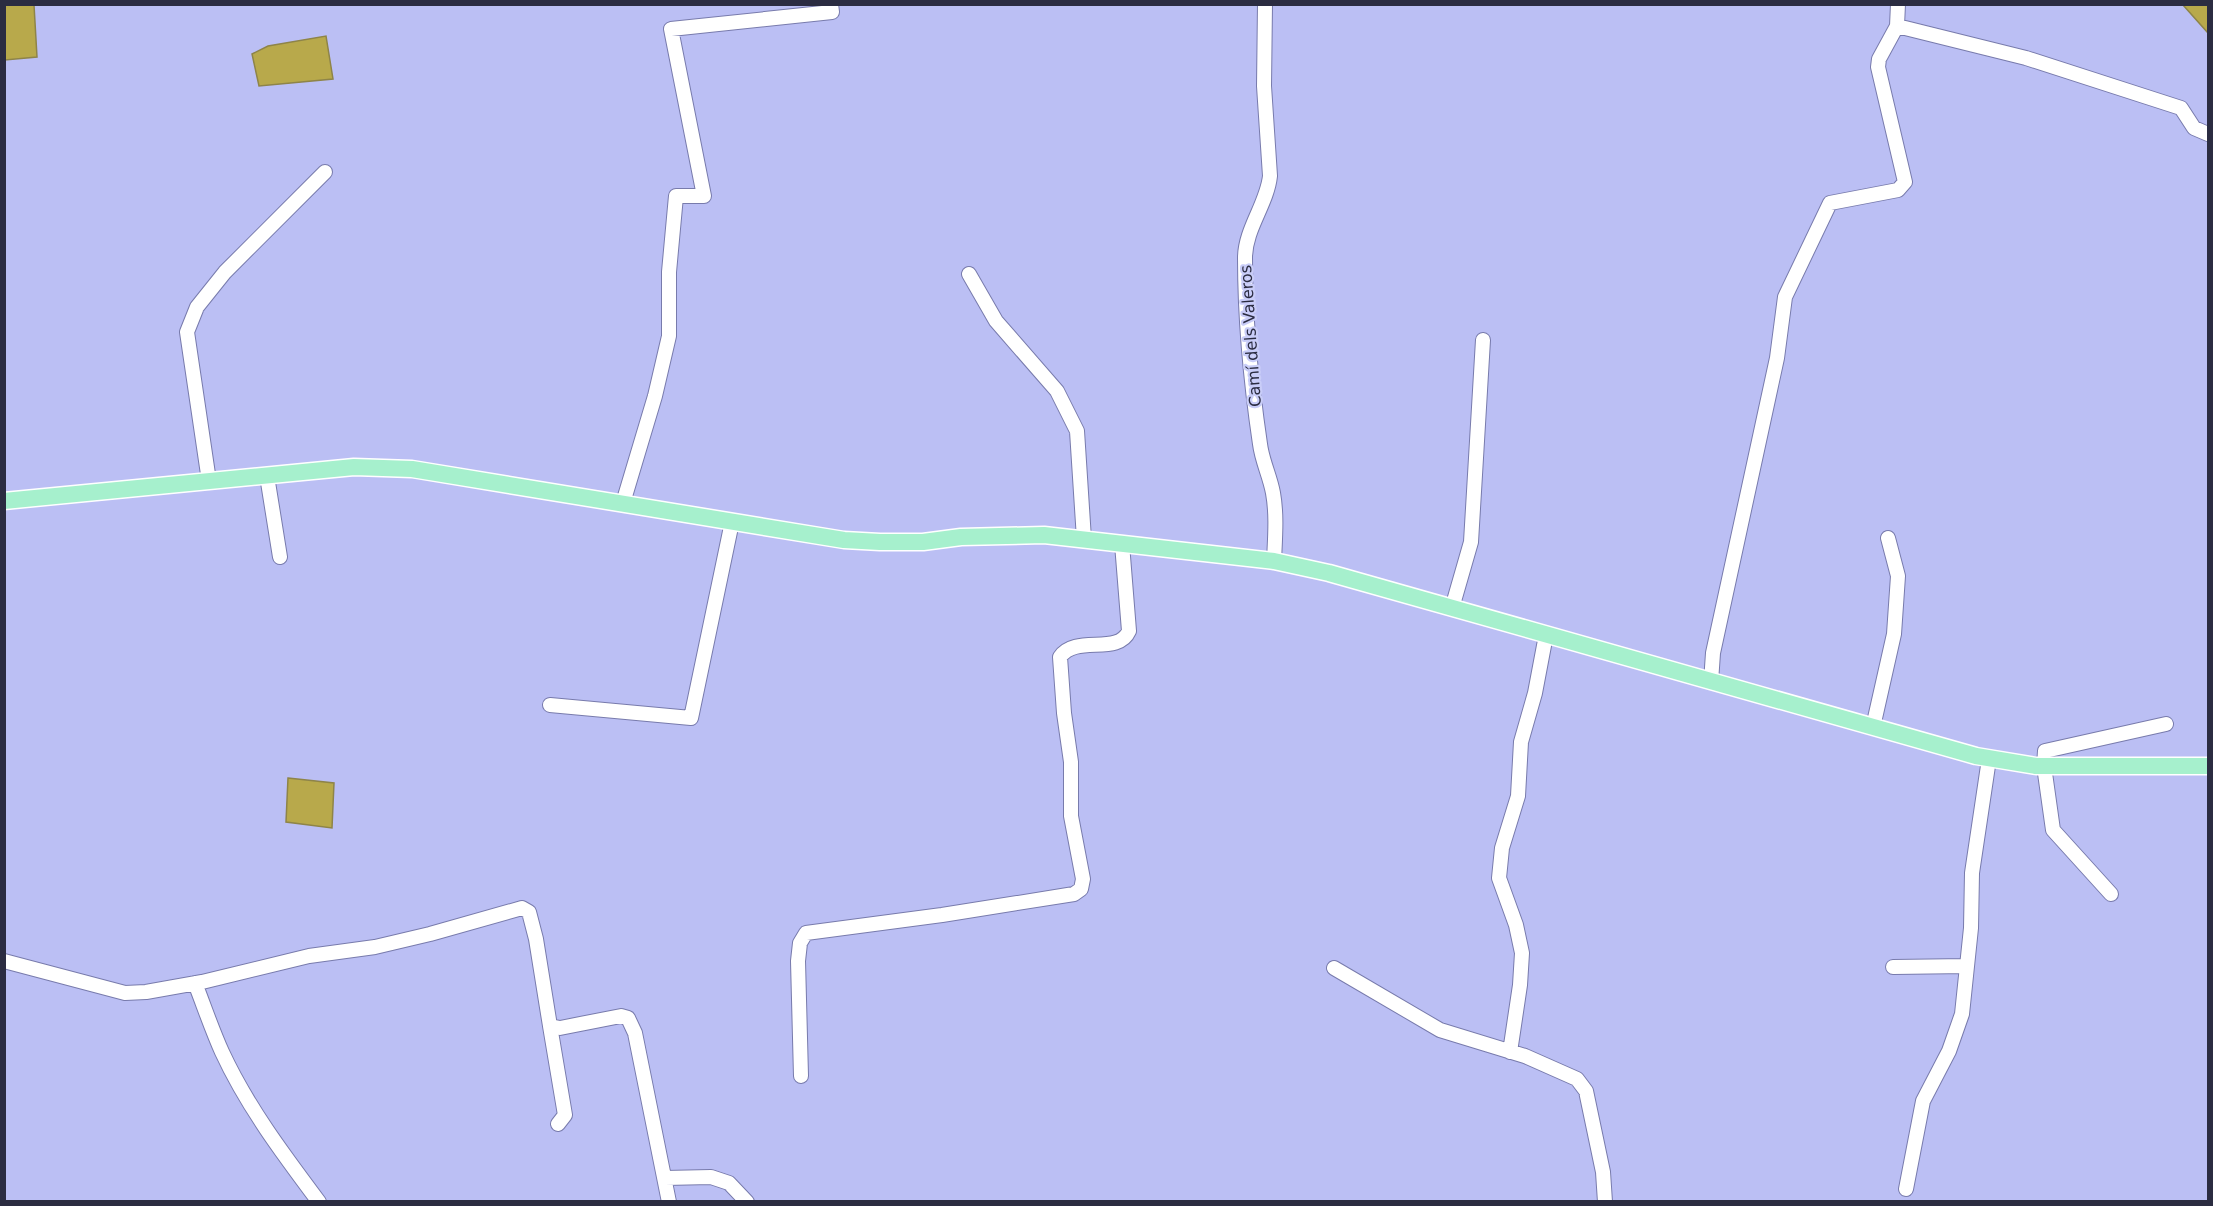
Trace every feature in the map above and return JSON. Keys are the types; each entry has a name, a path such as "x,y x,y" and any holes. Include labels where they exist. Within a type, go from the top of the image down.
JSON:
{"main road":[{"path":"4,501 354,467 394,467 844,540 923,542 961,537 1044,535 1274,561 1329,573 1989,759 2044,766 2208,766"}],"street":[{"path":"623,503 655,396 669,336 669,272 676,196 704,196 671,29 832,12 831,4"},
{"name":"Camí dels Valeros","path":"1265,4 1264,86 1270,176 1268,190 1251,231 1245,255 1247,327 1253,395 1261,454 1273,492 1276,523 1274,561"},
{"path":"1711,682 1713,652 1777,358 1785,297 1830,203 1898,190 1905,182 1878,67 1897,26 1898,4"},
{"path":"1897,26 2026,58 2181,108 2194,128 2208,134"},
{"path":"209,482 188,332 197,307 225,272 325,172"},
{"path":"969,274 996,321 1057,391 1077,431 1084,539"},
{"path":"1452,608 1471,542 1483,340"},
{"path":"267,476 280,557"},
{"path":"550,705 691,718 732,522"},
{"path":"1873,727 1894,634 1898,576 1888,538"},
{"path":"801,1076 798,961 800,943 806,933 1074,894 1081,889 1083,879 1071,816 1071,762 1064,713 1060,657 1065,650 1075,647 1119,642 1126,639 1129,631 1122,544"},
{"path":"1510,1052 1520,985 1522,952 1516,925 1499,878 1502,848 1518,796 1521,742 1535,693 1546,635"},
{"path":"2111,894 2053,830 2044,766 2045,751 2166,724"},
{"path":"1905,1189 1923,1101 1948,1051 1962,1014 1971,928 1972,873 1989,759"},
{"path":"4,961 125,993 146,992 309,956 375,947 522,908 530,912 536,939 565,1115 558,1124"},
{"path":"1893,967 1967,966"},
{"path":"1334,968 1440,1030 1510,1052 1577,1079 1587,1091 1603,1172 1605,1202"},
{"path":"195,983 222,1052 241,1088 272,1141 319,1202"},
{"path":"550,1026 560,1028 621,1016 628,1018 635,1033 669,1202"},
{"path":"665,1178 711,1177 729,1183 747,1202"}],"shaded area":[{"path":"5,4 34,5 37,57 5,60"},
{"path":"2183,5 2208,5 2208,33"},
{"path":"326,36 333,79 259,86 252,54 268,46"},
{"path":"288,778 334,783 332,828 286,822"}]}
